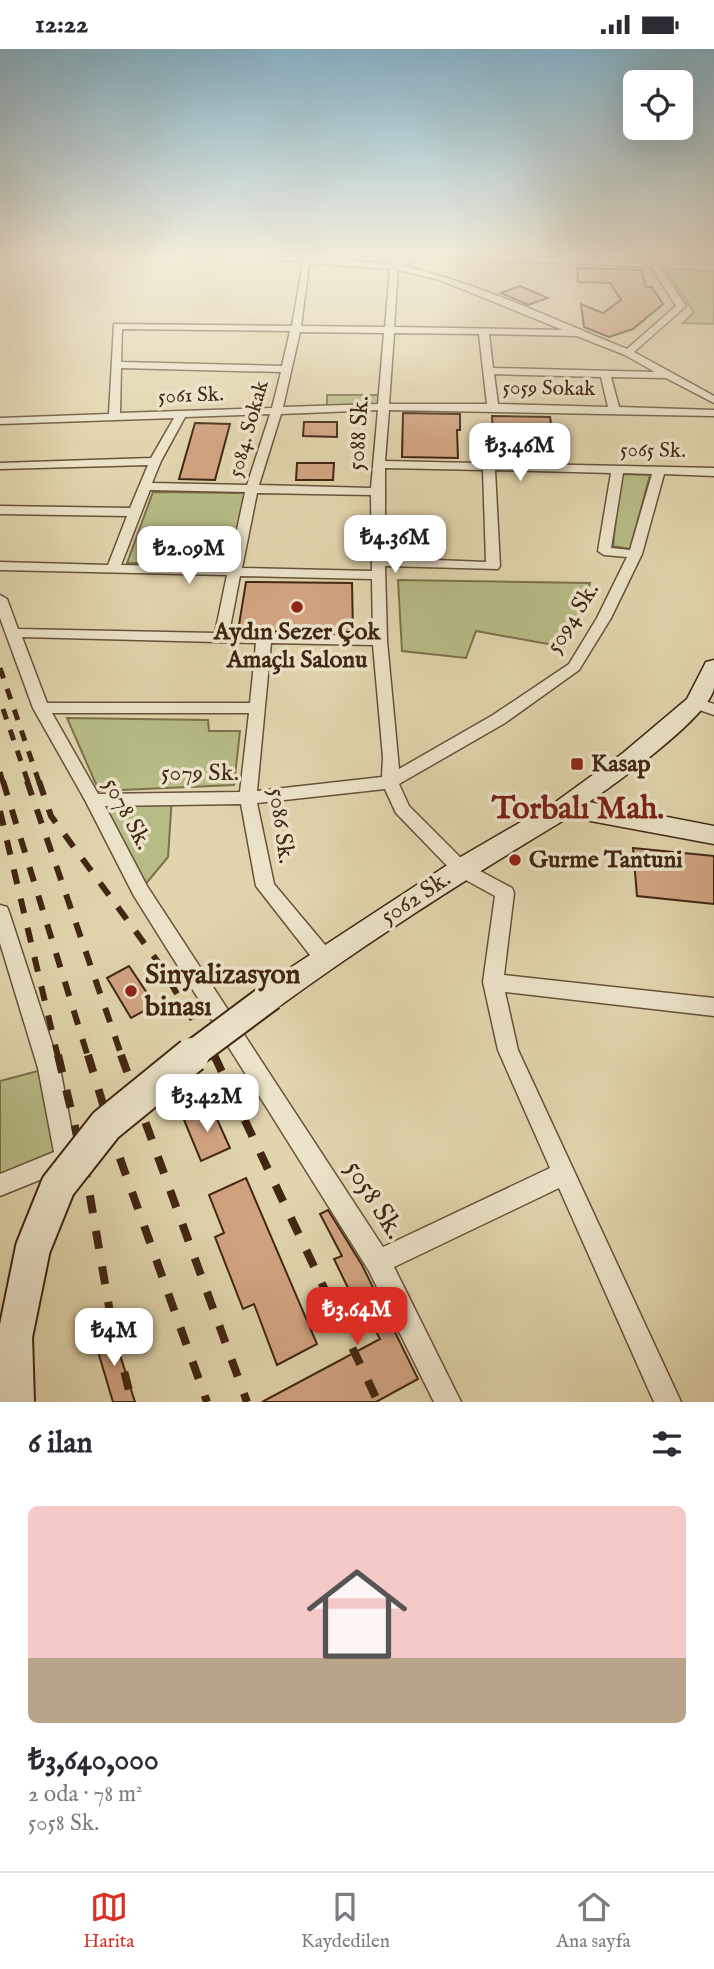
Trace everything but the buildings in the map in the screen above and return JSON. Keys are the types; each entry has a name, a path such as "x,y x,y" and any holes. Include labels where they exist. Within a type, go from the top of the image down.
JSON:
{"main road":[{"name":"5062 Sk.","path":"271,996 324,958 461,869 566,807 631,759 709,689"},
{"path":"566,807 714,835"},
{"path":"17,1402 15,1336 33,1248 58,1186 106,1125 157,1081 271,996"}],"street":[{"name":"5084. Sokak","path":"221,637 252,488 276,413 297,318"},
{"name":"5088 Sk.","path":"390,318 377,492 380,641 391,757 390,782 402,809 461,869 505,893 493,982"},
{"path":"546,318 628,353 714,400"},
{"path":"628,353 667,318"},
{"path":"114,418 117,326 484,334 584,333"},
{"path":"484,334 493,407"},
{"path":"116,365 286,369"},
{"path":"489,371 667,375"},
{"path":"605,373 614,410"},
{"name":"5059 Sokak","path":"383,407 714,413"},
{"name":"5061 Sk.","path":"0,421 383,407"},
{"path":"113,568 132,512 155,461 181,415"},
{"path":"0,466 155,461"},
{"name":"5065 Sk.","path":"381,464 714,472"},
{"path":"0,566 236,570 493,566 489,466"},
{"path":"618,470 604,551 635,554"},
{"name":"5094 Sk.","path":"390,782 499,719 574,667 604,618 635,554 659,471"},
{"path":"144,486 377,492"},
{"path":"0,510 132,512"},
{"name":"5078 Sk.","path":"0,599 41,708 140,891 236,1038"},
{"path":"15,633 380,641"},
{"name":"5086 Sk.","path":"264,638 248,797 265,885 324,958"},
{"path":"41,708 257,708"},
{"name":"5079 Sk.","path":"93,800 248,797 390,782"},
{"path":"0,912 50,1067 66,1158 0,1185"},
{"path":"668,1402 508,1050 493,982 714,1007"},
{"name":"5058 Sk.","path":"236,1038 378,1262 448,1402"},
{"path":"378,1262 565,1173"}],"green space":[{"path":"688,318 714,318 714,324 683,323"},
{"path":"327,395 382,395 383,407 327,410"},
{"path":"621,474 650,475 630,549 613,546"},
{"path":"153,492 246,493 231,564 127,563"},
{"path":"398,580 590,583 578,624 564,647 476,631 466,658 402,651"},
{"path":"67,718 208,720 209,731 240,731 234,785 99,791"},
{"path":"172,797 168,857 140,891 93,800"},
{"path":"49,1068 66,1158 0,1185 0,1081"}],"railway":[{"path":"0,668 39,782"},
{"path":"3,709 28,782"},
{"path":"0,772 3,782"},
{"path":"3,781 88,1057"},
{"path":"27,781 122,1057"},
{"path":"39,781 51,816 158,962 215,1057"},
{"path":"0,811 58,1057"},
{"path":"58,1055 86,1173 112,1324 132,1402"},
{"path":"88,1055 117,1150 207,1402"},
{"path":"121,1055 247,1402"},
{"path":"215,1057 378,1402"}],"place":[{"name":"Aydın Sezer Çok Amaçlı Salonu","path":"297,607"},
{"name":"Kasap","path":"577,764"},
{"name":"Gurme Tantuni","path":"515,860"},
{"name":"Sinyalizasyon binası","path":"131,991"}],"district":[{"name":"Torbalı Mah.","path":"578,809"}]}
